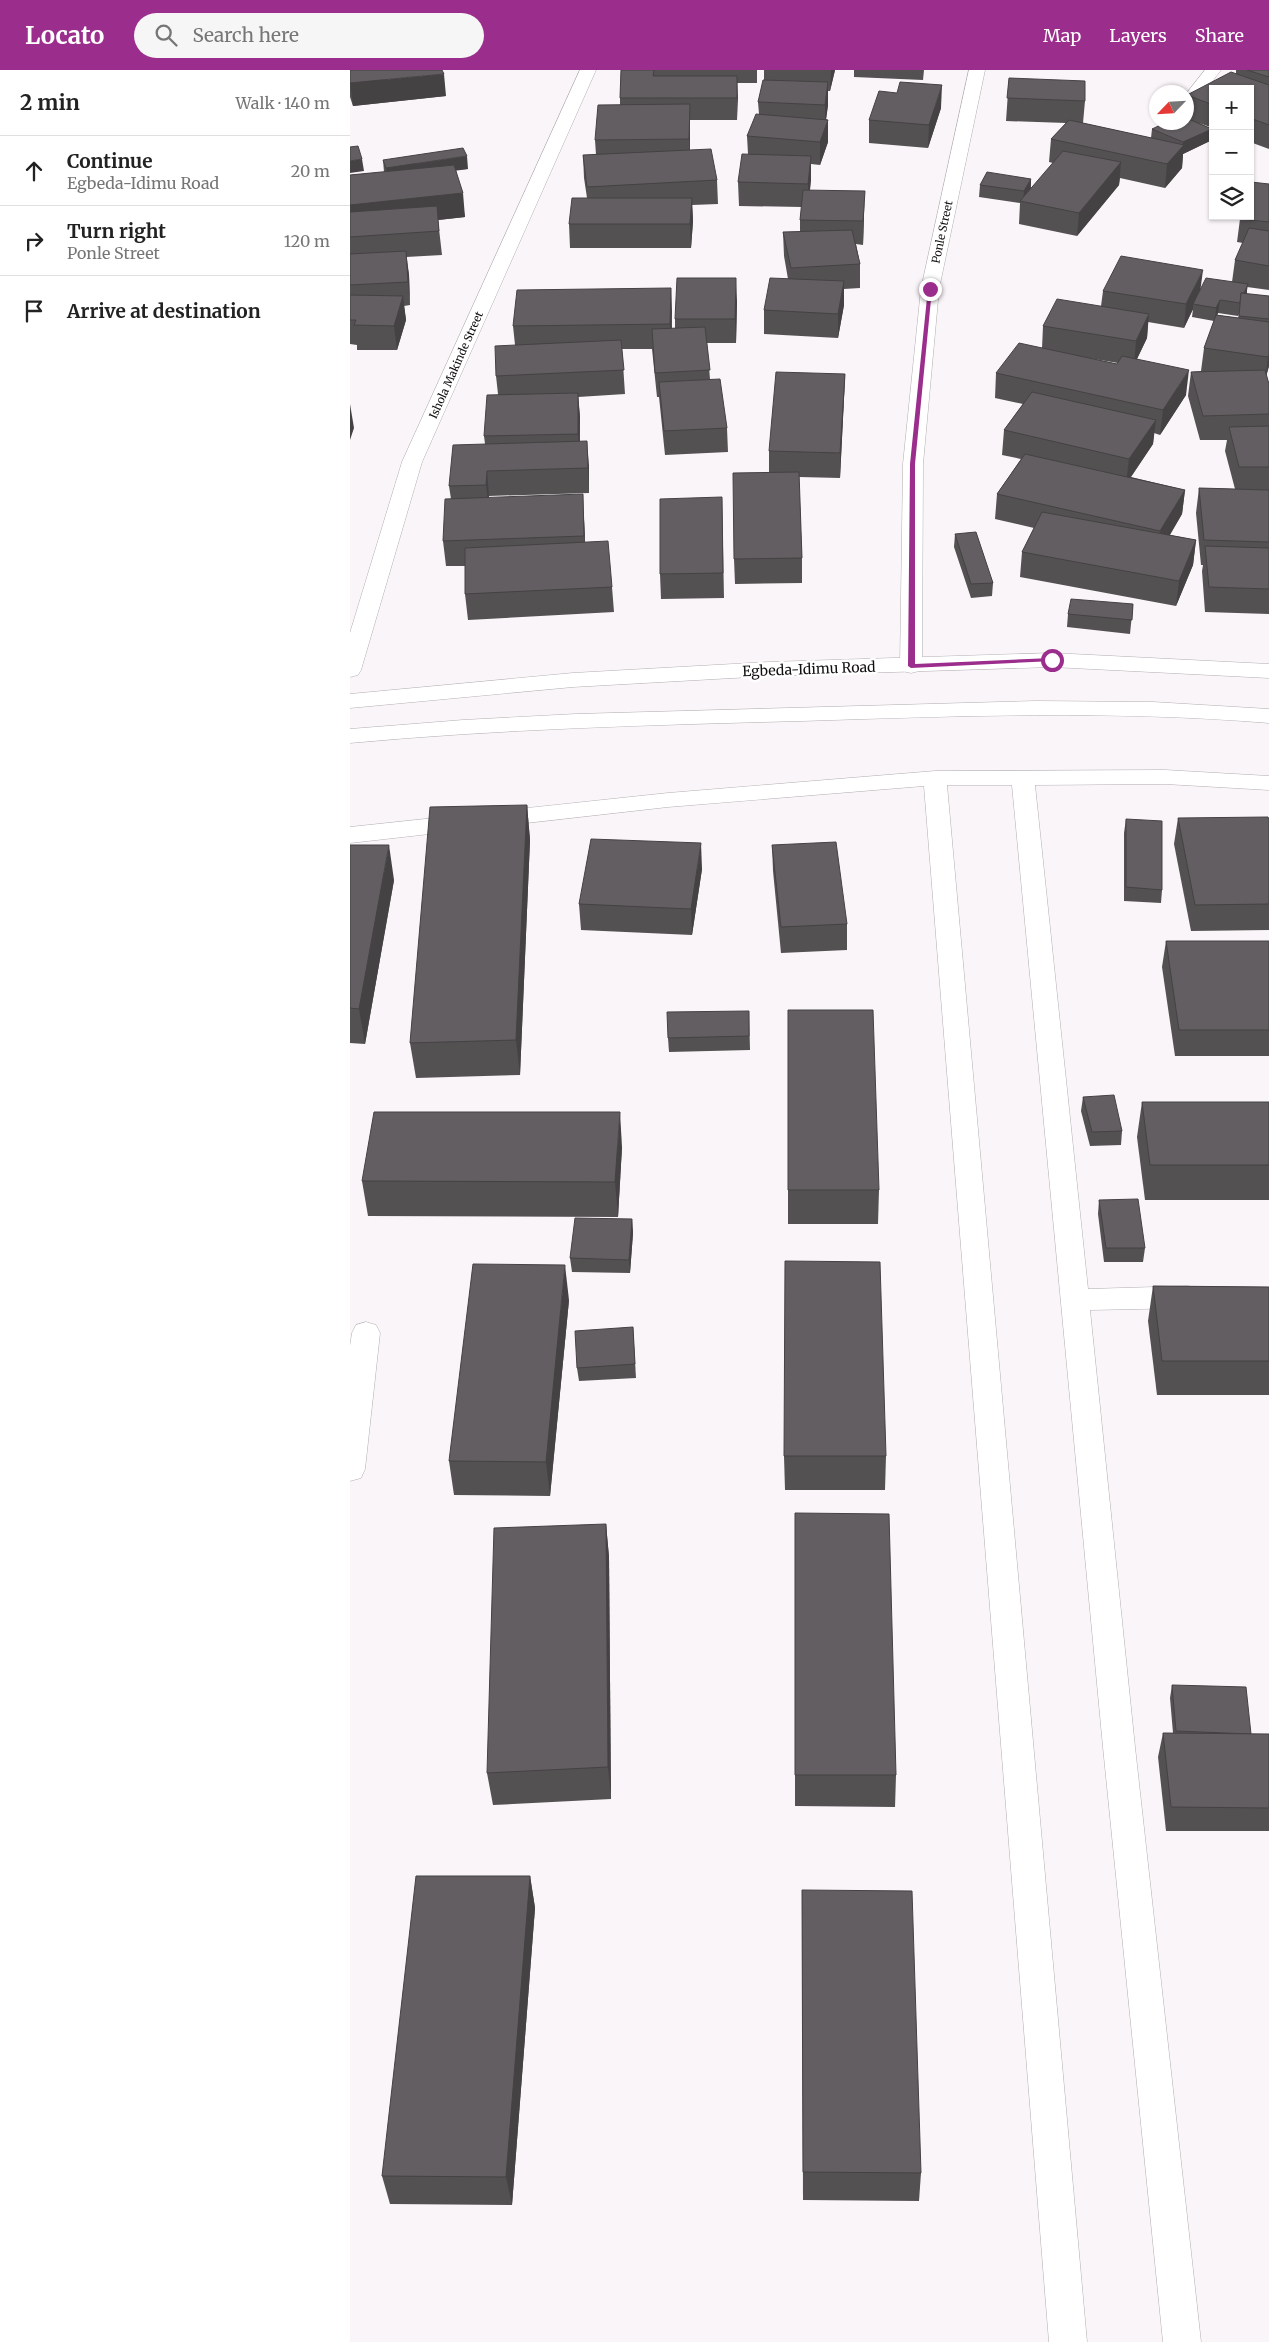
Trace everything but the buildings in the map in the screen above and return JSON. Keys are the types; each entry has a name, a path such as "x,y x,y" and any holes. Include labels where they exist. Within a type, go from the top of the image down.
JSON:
{"street":[{"name":"Ishola Makinde Street","path":"350,670 412,462 588,70"},
{"name":"Ponle Street","path":"911,666 912,464 930,289 977,70"},
{"path":"1194,95 1213,70"},
{"name":"Egbeda-Idimu Road","path":"350,701 573,680 769,669 911,666 1052,660 1269,671"},
{"path":"350,736 419,729 699,717 998,708 1195,709 1269,716"},
{"path":"350,835 668,800 935,778 1165,777 1269,783"},
{"path":"935,778 1068,2342"},
{"path":"1023,778 1074,1300 1182,2342"},
{"path":"1074,1300 1211,1296"},
{"path":"350,1469 366,1333"}],"route":[{"path":"930,289 912,464 911,666 1052,660"}]}
